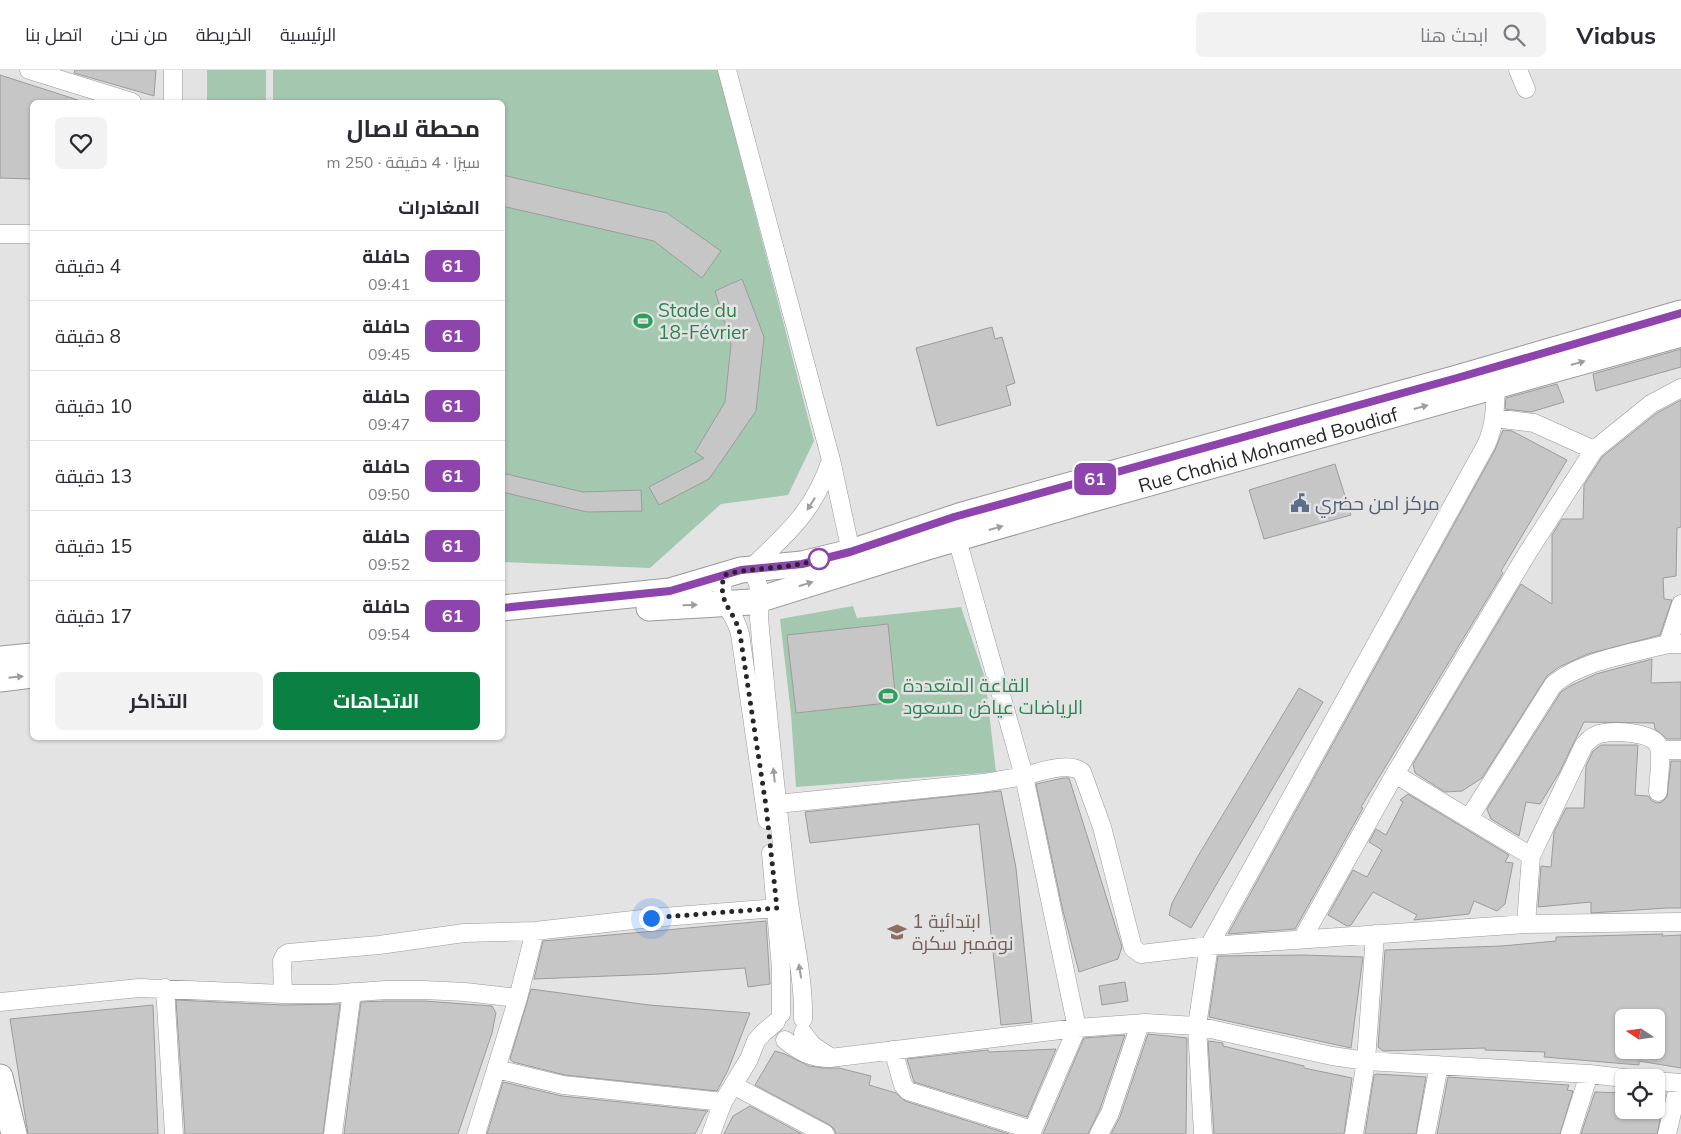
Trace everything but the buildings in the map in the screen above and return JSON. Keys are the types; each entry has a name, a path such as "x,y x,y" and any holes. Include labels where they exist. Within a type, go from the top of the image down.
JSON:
{"main road":[{"name":"Rue Chahid Mohamed Boudiaf","path":"505,608 670,591 750,568 802,564 850,552 954,517 1457,378 1681,313"},
{"name":"Rue Chahid Mohamed Boudiaf","path":"505,624 665,607 741,604 957,539 1681,334"},
{"path":"0,659 30,656"},
{"path":"0,679 30,675"},
{"path":"0,1077 14,1134"}],"street":[{"path":"29,70 126,100"},
{"path":"173,70 173,100"},
{"path":"728,70 831,460 850,552"},
{"path":"1518,70 1526,90"},
{"path":"0,234 30,234"},
{"path":"1203,1134 1197,1026 1209,946 1486,445 1494,418 1496,387"},
{"path":"1302,939 1395,774 1528,552 1594,450 1651,404 1681,388"},
{"path":"1494,418 1534,423 1594,450"},
{"path":"724,575 722,593 740,634 766,806 777,908 781,969 781,1029 789,1041 797,1039 803,1026 802,986 789,905 777,804 759,618 759,585 750,568 786,535 803,515 818,493 831,460"},
{"path":"893,1050 903,1085 908,1091 1032,1132 1077,1028 1024,776 957,539"},
{"path":"1469,818 1553,685 1562,676 1582,667 1675,644 1681,604"},
{"path":"1526,924 1531,856 1584,745 1589,740 1604,733 1638,734 1650,737 1660,750 1658,792"},
{"path":"1660,750 1681,750"},
{"path":"777,804 983,783 1067,766 1076,768 1082,772 1102,827 1135,950 1145,954 1209,946 1526,924 1681,922"},
{"path":"1395,774 1531,856"},
{"path":"283,994 282,961 285,954 288,953 464,933 535,931 651,918 777,908"},
{"path":"476,1134 518,998 535,931"},
{"path":"1354,1134 1366,1061 1375,934"},
{"path":"0,1002 139,988 283,994 432,991 465,992 518,998"},
{"path":"165,988 174,1134"},
{"path":"333,1134 352,992"},
{"path":"781,1029 786,1012 796,1012 812,1045 830,1058"},
{"path":"781,1029 806,1054 814,1057 830,1058 1077,1028 1140,1024 1197,1026 1332,1056 1366,1061 1615,1077"},
{"path":"1099,1134 1110,1113 1140,1024"},
{"path":"711,1134 732,1085 749,1059 759,1037 781,1029"},
{"path":"1426,1134 1438,1066"},
{"path":"496,1069 563,1086 724,1102"},
{"path":"1570,1134 1589,1074"},
{"path":"1665,1082 1680,1083 1667,1134"},
{"path":"732,1085 825,1134"}],"green space":[{"path":"207,70 266,70 266,100 207,100"},
{"name":"Stade du 18-Février","path":"273,70 718,70 814,441 788,495 721,504 650,568 505,562 505,100 273,100"},
{"name":"القاعة المتعددة الرياضات عياض مسعود","path":"853,606 857,618 961,607 985,678 996,772 796,787 791,714 780,619"}],"bus line":[{"name":"61","path":"505,608 670,591 750,568 790,566 850,552 954,517 1457,378 1681,313"}],"place":[{"name":"Stade du 18-Février","path":"643,321"},
{"name":"مركز امن حضري","path":"1300,503"},
{"name":"القاعة المتعددة الرياضات عياض مسعود","path":"888,696"},
{"name":"ابتدائية 1 نوفمبر سكرة","path":"897,932"}],"route":[{"path":"651,918 777,908 766,806 740,634 737,624 723,599 722,587 724,575 750,568 790,566 819,559"}]}
